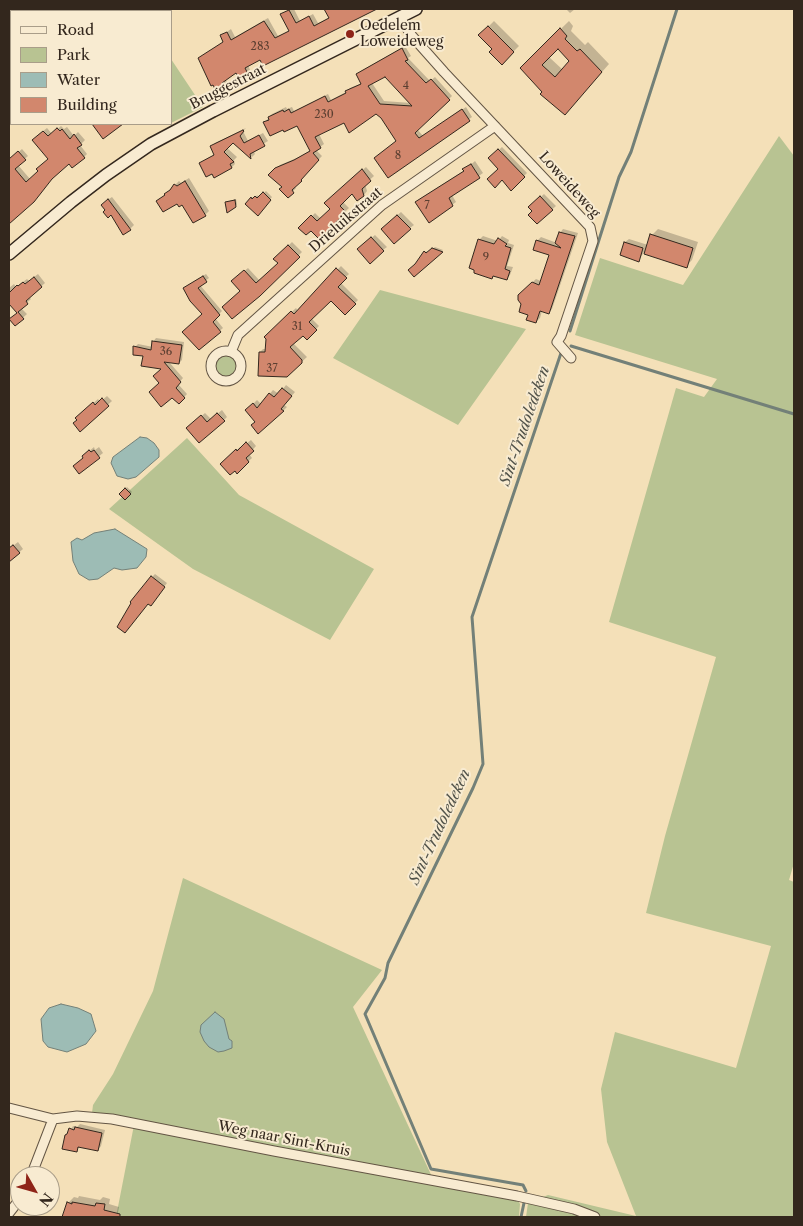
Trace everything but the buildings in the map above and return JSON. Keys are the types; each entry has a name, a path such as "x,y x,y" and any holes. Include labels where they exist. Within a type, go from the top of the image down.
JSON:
{"main road":[{"name":"Bruggestraat","path":"9,254 85,191 151,144 416,9"}],"street":[{"name":"Loweideweg","path":"400,18 412,36 444,72 590,227 593,241 561,336 557,342 571,358"},
{"name":"Drieluikstraat","path":"230,352 238,335 382,205 495,126"},
{"name":"Weg naar Sint-Kruis","path":"9,1108 53,1119 77,1116 112,1119 517,1196 574,1209 595,1217"},
{"path":"35,1166 53,1119"}],"green space":[{"path":"139,9 140,10 22,10"},
{"path":"10,14 9,80 9,15"},
{"path":"172,60 203,107 172,122"},
{"path":"779,136 794,156 794,863 789,880 794,882 794,1217 526,1217 528,1203 548,1195 636,1216 607,1142 601,1089 615,1032 736,1068 771,946 646,913 665,836 716,657 609,622 676,388 704,397 717,379 575,335 600,258 683,285"},
{"path":"380,290 526,329 458,425 333,358"},
{"path":"226,356 234,359 237,367 234,375 226,378 218,375 215,367 218,359"},
{"path":"187,438 239,495 374,569 330,640 193,569 109,509"},
{"path":"183,878 382,970 353,1007 434,1181 517,1198 520,1204 519,1217 116,1217 134,1125 92,1113 93,1105 113,1074 153,991"}],"water":[{"path":"140,437 147,438 154,443 159,450 159,457 136,477 128,479 117,476 111,463 113,457"},
{"path":"115,529 147,549 146,557 137,568 122,570 114,568 98,579 89,580 79,574 73,561 71,542 77,538 82,540 94,533"},
{"path":"61,1004 78,1008 91,1014 96,1031 86,1044 67,1052 48,1047 43,1041 41,1019 49,1008"},
{"path":"215,1012 224,1019 229,1039 232,1041 232,1048 218,1052 209,1047 200,1032 201,1025"}],"waterway":[{"name":"Sint-Trudoledeken","path":"570,331 619,177 631,152 677,9"},
{"path":"571,346 794,414"},
{"name":"Sint-Trudoledeken","path":"526,1191 523,1185 431,1169 365,1014 385,978 388,963 483,764 472,617 561,353"},
{"path":"521,1217 524,1203"}],"place":[{"name":"Oedelem Loweideweg","path":"350,34"}]}
